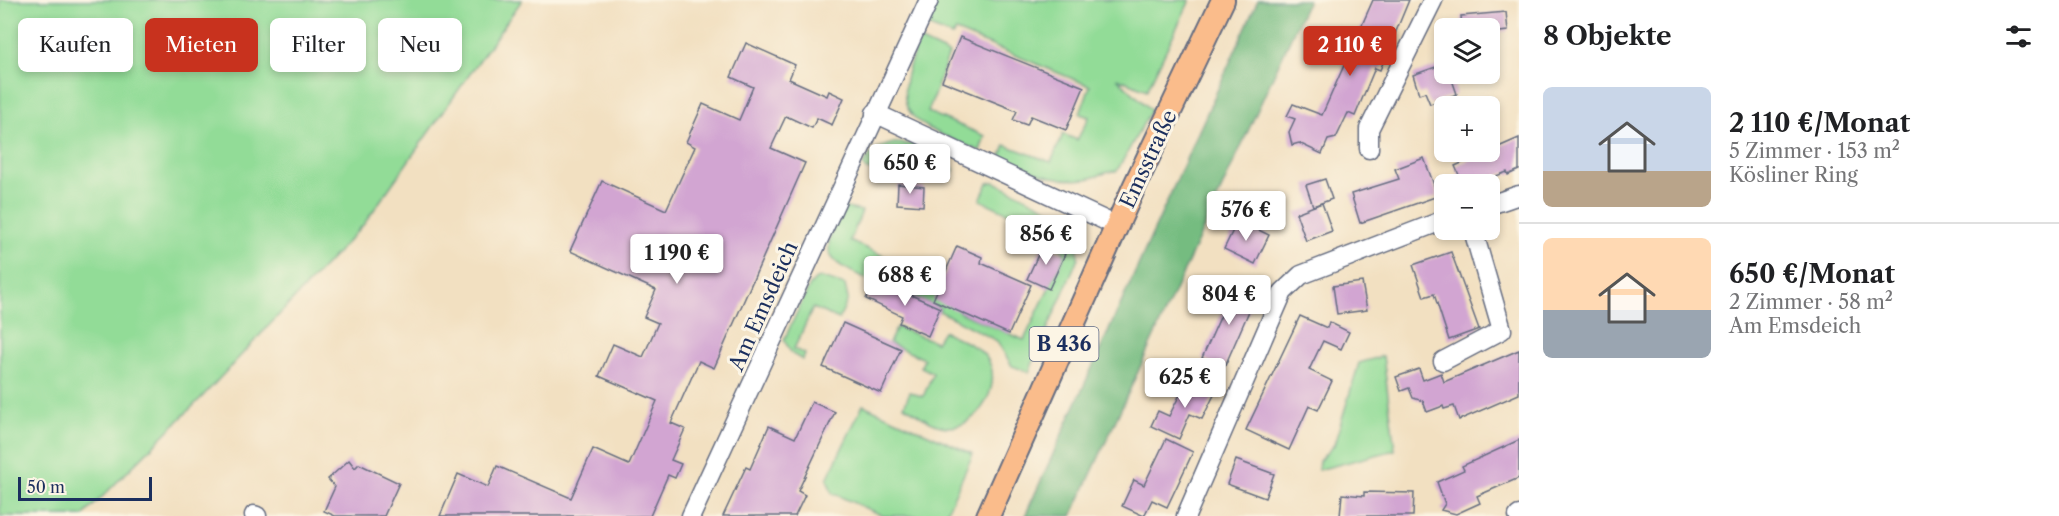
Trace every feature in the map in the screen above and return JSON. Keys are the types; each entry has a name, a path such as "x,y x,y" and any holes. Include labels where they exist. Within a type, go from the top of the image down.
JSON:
{"main road":[{"name":"Emsstraße","path":"988,516 1116,226 1223,0"}],"street":[{"name":"Am Emsdeich","path":"691,516 929,0"},
{"path":"1369,149 1369,129 1433,0"},
{"path":"875,113 1116,226"},
{"path":"1500,202 1519,195"},
{"path":"1186,516 1283,292 1301,275 1434,224"},
{"path":"1443,361 1511,330 1477,240"}],"green space":[{"path":"0,0 522,0 364,224 203,396 83,516 0,516"},
{"path":"937,0 1190,0 1147,90 1117,78 1151,110 1117,171 1075,180 1042,174 1000,158 1005,145 1051,162 1063,134 1077,140 1089,117 1080,114 1090,86 956,31 952,36 925,25"},
{"path":"1258,0 1308,0 1072,516 1025,516"},
{"path":"919,40 949,54 928,112 985,136 980,151 937,133 912,115 906,103 905,87 909,67"},
{"path":"894,143 928,149 944,158 954,170 950,175 931,169 904,167 903,172 866,170 863,165 872,153"},
{"path":"995,182 1057,213 1078,238 1078,258 1029,372 1012,366 997,341 939,311 940,308 844,268 830,255 830,237 842,207 862,211 850,241 941,282 938,290 959,312 1024,340 1065,254 1048,231 980,200 988,183"},
{"path":"822,278 845,285 848,299 839,319 813,308 794,349 805,354 803,360 792,354 784,340 810,285 816,279"},
{"path":"897,327 936,342 943,331 972,345 986,357 991,367 991,390 979,411 970,420 960,425 943,426 931,422 904,406 910,392 923,397 933,373 921,367 924,359 889,343"},
{"path":"1383,356 1395,450 1318,470 1319,461 1334,445 1359,363"},
{"path":"863,405 973,454 945,516 883,516 832,493 827,479"}],"building":[{"path":"1373,0 1409,0 1380,70 1375,68 1355,116 1348,113 1336,138 1328,140 1322,154 1299,143 1292,145 1289,132 1295,119 1287,116 1293,104 1322,115"},
{"path":"1506,12 1508,31 1500,32 1500,18 1461,18 1461,16"},
{"path":"960,37 1084,87 1066,130 1031,116 1027,125 1013,120 1017,111 942,81"},
{"path":"746,43 795,65 789,79 827,96 829,91 844,98 832,125 817,118 812,128 786,116 771,148 805,163 714,368 699,361 671,423 685,429 671,460 681,464 675,478 668,475 650,516 440,516 458,474 488,487 497,466 571,498 593,449 629,465 657,401 599,376 613,344 643,357 658,323 644,317 656,290 570,251 602,181 666,210 695,147 686,142 703,104 739,120 753,87 731,77"},
{"path":"1434,68 1434,84 1454,84 1457,94 1434,96 1434,103 1430,104 1425,92 1419,94 1413,75"},
{"path":"1519,138 1519,170 1508,175 1507,172 1500,175 1459,174 1455,166 1464,162 1500,162 1500,146"},
{"path":"1424,158 1434,185 1434,197 1360,223 1351,194 1399,179 1395,169"},
{"path":"1325,179 1332,199 1313,206 1306,185"},
{"path":"898,184 924,187 923,206 897,204"},
{"path":"1322,203 1332,231 1306,241 1296,213"},
{"path":"1238,220 1269,235 1255,264 1224,249"},
{"path":"1043,244 1065,254 1049,289 1027,279"},
{"path":"957,246 982,257 981,263 1031,285 1009,334 933,300"},
{"path":"1451,252 1479,329 1449,340 1434,294 1424,297 1413,265"},
{"path":"875,279 940,308 928,336 899,323 902,316 866,299"},
{"path":"1362,282 1367,310 1337,314 1333,286"},
{"path":"1235,284 1257,293 1224,368 1202,358"},
{"path":"1300,316 1327,328 1329,322 1349,332 1341,349 1323,341 1309,370 1332,381 1318,410 1309,406 1289,450 1246,430"},
{"path":"843,323 901,349 881,393 823,367"},
{"path":"1519,350 1519,394 1459,420 1454,406 1444,409 1443,406 1427,412 1423,401 1413,398 1409,388 1401,391 1396,377 1419,369 1423,380 1441,373 1444,382"},
{"path":"1188,379 1215,393 1202,419 1190,414 1179,439 1151,426 1158,411 1169,416"},
{"path":"812,402 835,412 798,491 805,495 795,516 723,516 746,467 750,469 769,426 795,438"},
{"path":"1166,439 1193,452 1167,507 1152,500 1144,516 1122,506 1134,480 1144,485"},
{"path":"1519,440 1519,478 1477,496 1480,503 1456,514 1441,510 1445,504 1437,482 1464,470 1462,466"},
{"path":"349,460 355,468 359,464 399,483 384,516 335,516 324,511 335,487 328,479"},
{"path":"1236,460 1274,474 1265,498 1227,484"},
{"path":"1364,492 1414,493 1413,516 1340,516 1342,494 1364,496"}]}
